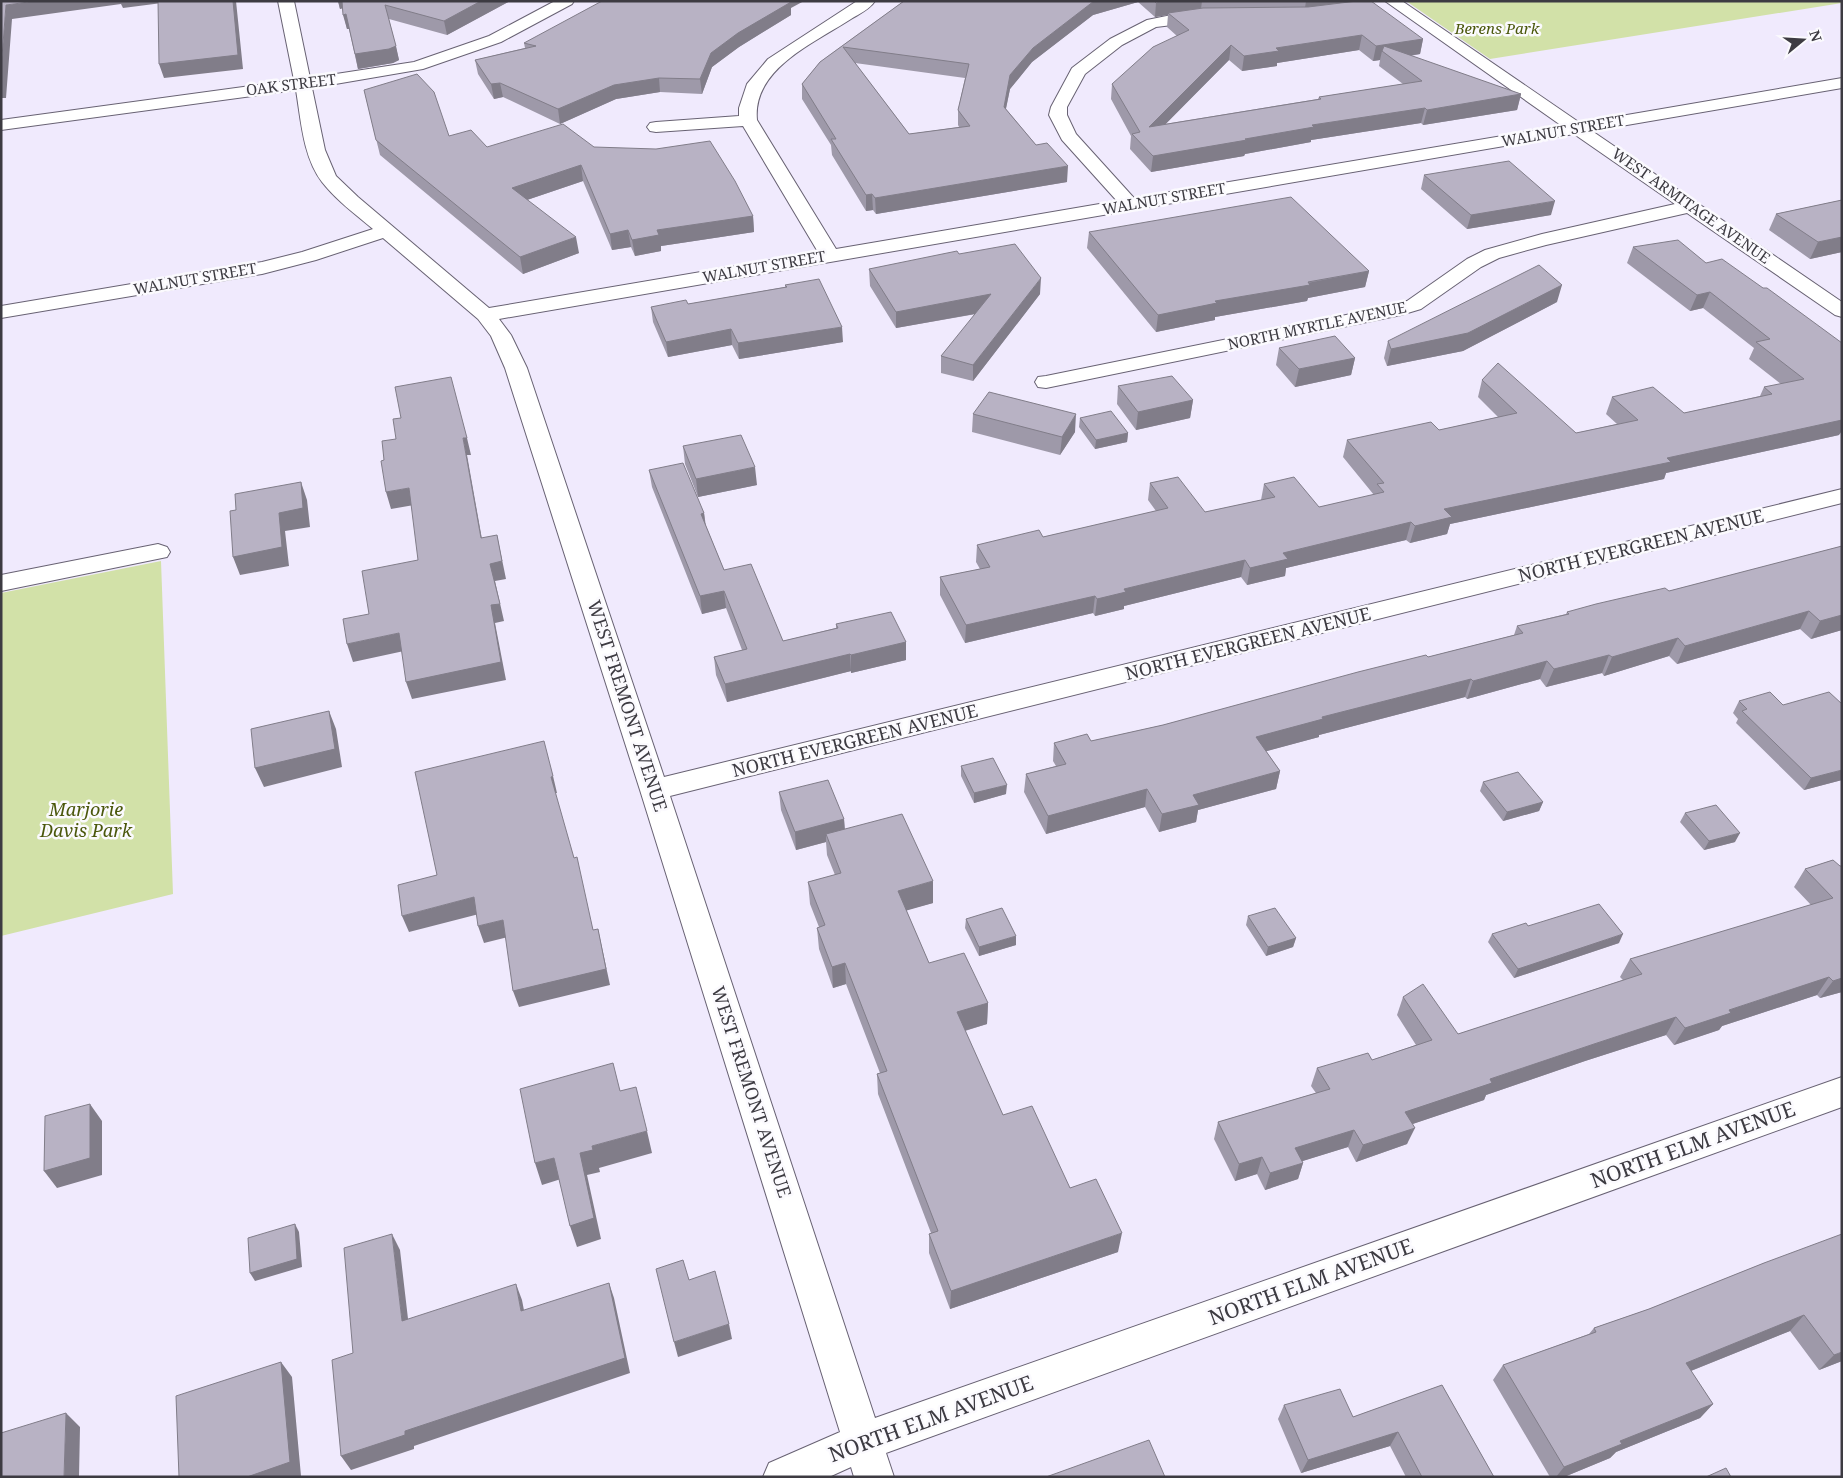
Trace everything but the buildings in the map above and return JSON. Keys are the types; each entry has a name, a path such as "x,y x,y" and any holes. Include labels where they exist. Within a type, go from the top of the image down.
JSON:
{"street":[{"name":"WEST FREMONT AVENUE","path":"286,1 302,83 322,168 329,179 350,201 485,315 500,336 519,376 874,1477"},
{"name":"OAK STREET","path":"1,125 346,78 417,66 495,39 568,1"},
{"path":"830,256 748,120 747,108 755,84 768,67 868,1"},
{"name":"WEST ARMITAGE AVENUE","path":"1388,4 1579,129 1691,206 1833,296 1842,311"},
{"path":"1129,204 1068,136 1058,115 1059,107 1078,70 1116,42 1152,23 1186,17 1220,16"},
{"name":"WALNUT STREET","path":"485,315 1842,83"},
{"path":"656,127 748,120"},
{"name":"NORTH MYRTLE AVENUE","path":"1046,382 1394,311 1414,305 1474,263 1492,254 1542,240 1691,206"},
{"name":"WALNUT STREET","path":"1,312 262,268 308,256 386,231"},
{"name":"NORTH EVERGREEN AVENUE","path":"654,790 1842,496"},
{"path":"1,583 158,552"},
{"name":"NORTH ELM AVENUE","path":"783,1477 862,1442 1842,1092"}],"green space":[{"name":"Berens Park","path":"1406,1 1842,1 1842,3 1490,59"},
{"name":"Marjorie Davis Park","path":"161,561 173,894 1,936 1,593"}]}
